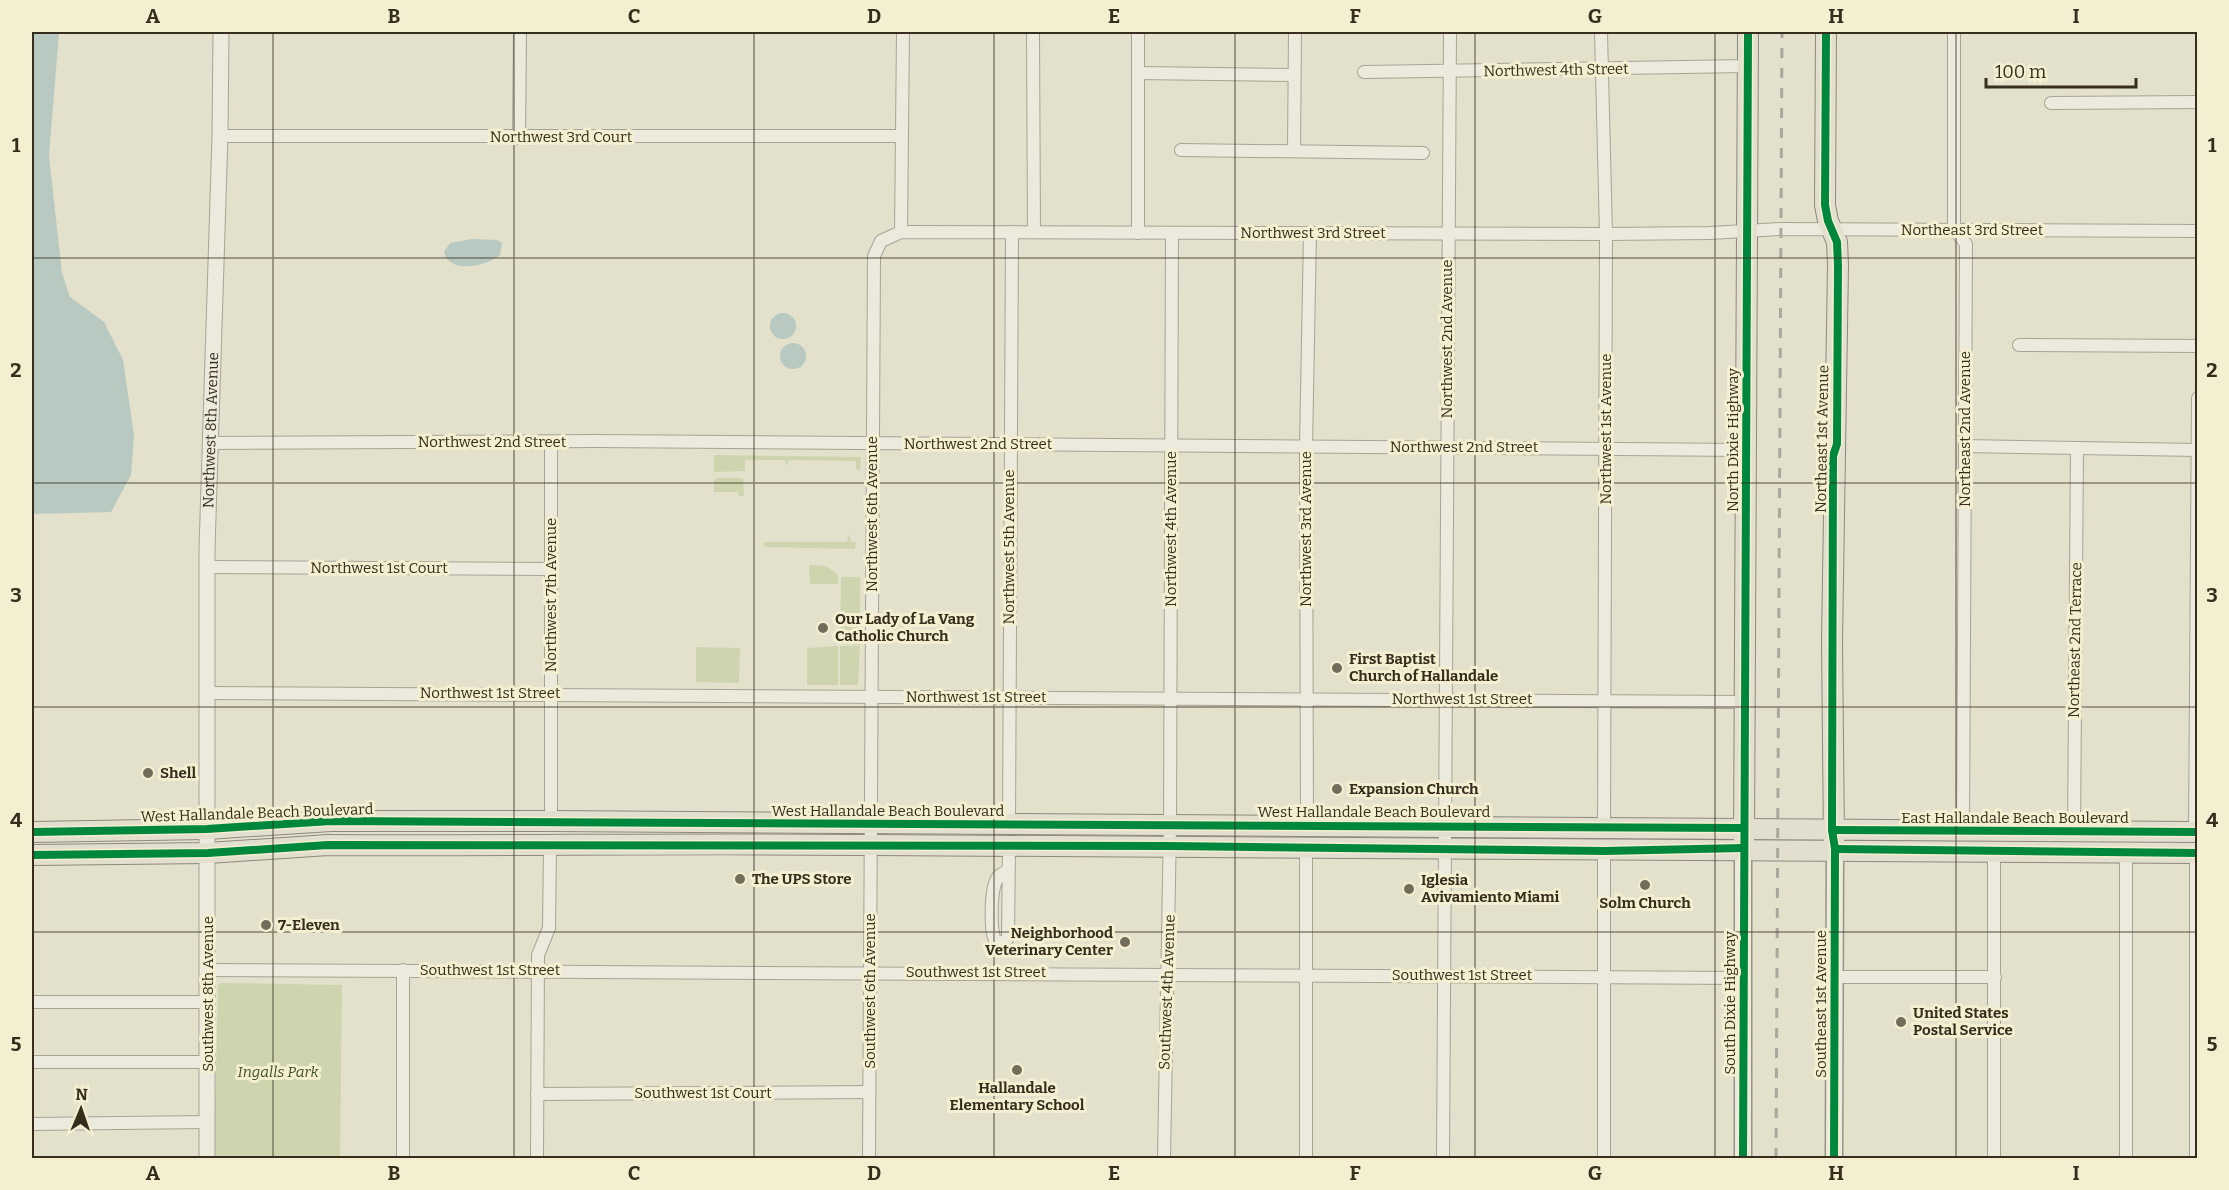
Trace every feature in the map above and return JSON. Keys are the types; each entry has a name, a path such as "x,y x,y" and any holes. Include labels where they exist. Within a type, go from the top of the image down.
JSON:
{"main road":[{"name":"North Dixie Highway","path":"1744,838 1748,32"},
{"name":"Northeast 1st Avenue","path":"1826,32 1824,205 1837,242 1838,265 1837,444 1833,456 1834,840"},
{"name":"West Hallandale Beach Boulevard","path":"32,832 207,829 331,821 551,821 1009,825 1604,826 1744,838"},
{"path":"512,846 537,835 547,828 551,821"},
{"path":"550,846 563,833 595,822"},
{"path":"32,843 50,843 69,831"},
{"path":"1994,851 2012,841 2064,840 2073,831"},
{"name":"East Hallandale Beach Boulevard","path":"1834,840 1963,832 2196,832"},
{"path":"2100,852 2125,845 2188,837 2196,832"},
{"name":"East Hallandale Beach Boulevard","path":"1744,838 1834,840 1994,851 2197,853"},
{"path":"32,855 208,853 328,845 1169,846 1604,851 1744,838"},
{"name":"South Dixie Highway","path":"1743,1158 1744,838"},
{"name":"Southeast 1st Avenue","path":"1834,840 1834,1158"}],"street":[{"name":"Northwest 8th Avenue","path":"207,829 209,443 220,136 221,32"},
{"path":"519,138 520,32"},
{"path":"901,232 903,32"},
{"path":"1033,32 1034,232"},
{"path":"1138,32 1138,233"},
{"path":"1294,150 1295,32"},
{"name":"Northwest 2nd Avenue","path":"1443,1158 1450,32"},
{"name":"Northwest 1st Avenue","path":"1601,32 1600,69 1606,234 1604,826"},
{"name":"Northeast 2nd Avenue","path":"1954,32 1954,229 1966,244 1963,832"},
{"name":"Northwest 4th Street","path":"1364,72 1748,66"},
{"path":"1138,73 1294,75"},
{"path":"2051,103 2198,102"},
{"name":"Northwest 3rd Court","path":"220,136 519,138 902,136"},
{"path":"1181,150 1423,153"},
{"name":"Northeast 3rd Street","path":"1747,231 1954,229 2198,231"},
{"name":"Northwest 3rd Street","path":"881,241 901,232 1606,234 1747,231"},
{"name":"Northwest 5th Avenue","path":"1009,825 1009,444 1012,232"},
{"name":"Northwest 4th Avenue","path":"1170,825 1172,233"},
{"name":"Northwest 3rd Avenue","path":"1306,825 1305,447 1310,233"},
{"name":"Northwest 6th Avenue","path":"871,824 874,256 881,241"},
{"path":"2019,345 2198,346"},
{"path":"2196,832 2198,398"},
{"name":"Northwest 7th Avenue","path":"551,821 552,442"},
{"name":"Northwest 2nd Street","path":"209,443 872,443 1606,447 1746,450"},
{"path":"1965,446 2197,450"},
{"name":"Northeast 2nd Terrace","path":"2073,831 2077,448"},
{"name":"Northwest 1st Court","path":"207,567 551,569"},
{"name":"Northwest 1st Street","path":"207,693 1744,702"},
{"name":"Southwest 6th Avenue","path":"869,1158 871,824"},
{"name":"Southwest 4th Avenue","path":"1164,1158 1170,825"},
{"name":"Southwest 8th Avenue","path":"207,829 207,1158"},
{"path":"537,1158 538,971 539,950 549,928 550,846"},
{"path":"1006,871 998,876 993,888 992,935 997,943 1002,944 1008,937 1006,871 1009,847"},
{"path":"1306,847 1306,1158"},
{"path":"1604,851 1604,1158"},
{"path":"1994,851 1994,1158"},
{"path":"2126,852 2126,1158"},
{"path":"2196,1158 2197,853"},
{"name":"Southwest 1st Street","path":"208,970 1445,974 1743,978"},
{"path":"403,970 403,1158"},
{"path":"1834,977 1995,977"},
{"path":"32,1002 208,1002"},
{"path":"32,1062 208,1062"},
{"name":"Southwest 1st Court","path":"537,1094 869,1092"},
{"path":"32,1124 207,1122"}],"green space":[{"path":"714,455 861,457 860,470 856,469 856,461 789,460 786,466 785,460 745,460 745,471 714,472"},
{"path":"743,478 744,496 739,496 738,492 714,492 714,480"},
{"path":"849,534 851,542 856,542 855,549 764,547 764,542 847,542"},
{"path":"809,565 826,566 838,575 838,584 810,584"},
{"path":"841,577 860,577 860,645 840,644"},
{"path":"838,646 838,685 807,685 807,648"},
{"path":"840,646 860,646 858,685 840,685"},
{"path":"696,647 740,648 739,683 696,682"},
{"name":"Ingalls Park","path":"221,983 342,985 340,1158 214,1158 218,986"}],"shaded area":[{"path":"32,32 59,32 49,156 62,273 70,297 104,322 123,360 134,435 131,475 111,512 32,514"},
{"path":"472,239 497,240 502,243 500,255 478,265 453,264 444,252 450,243"},
{"path":"783,313 792,317 796,326 792,335 783,339 774,335 770,326 774,317"},
{"path":"793,343 802,347 806,356 802,365 793,369 784,365 780,356 784,347"}],"railway":[{"path":"1776,1158 1782,32"}],"cycle path":[{"path":"1743,1158 1748,32"},
{"path":"1826,32 1825,205 1828,221 1837,242 1838,265 1837,444 1833,456 1834,1158"},
{"path":"32,832 207,829 331,821 1744,828"},
{"path":"1832,830 2198,832"},
{"path":"32,855 208,853 328,845 1169,846 1604,851 1743,848"},
{"path":"1835,849 2198,853"}],"place":[{"name":"Our Lady of La Vang Catholic Church","path":"823,628"},
{"name":"First Baptist Church of Hallandale","path":"1337,668"},
{"name":"Shell","path":"148,773"},
{"name":"Expansion Church","path":"1337,789"},
{"name":"The UPS Store","path":"740,879"},
{"name":"Solm Church","path":"1645,885"},
{"name":"Iglesia Avivamiento Miami","path":"1409,889"},
{"name":"7-Eleven","path":"266,925"},
{"name":"Neighborhood Veterinary Center","path":"1125,942"},
{"name":"United States Postal Service","path":"1901,1022"},
{"name":"Hallandale Elementary School","path":"1017,1070"}]}
